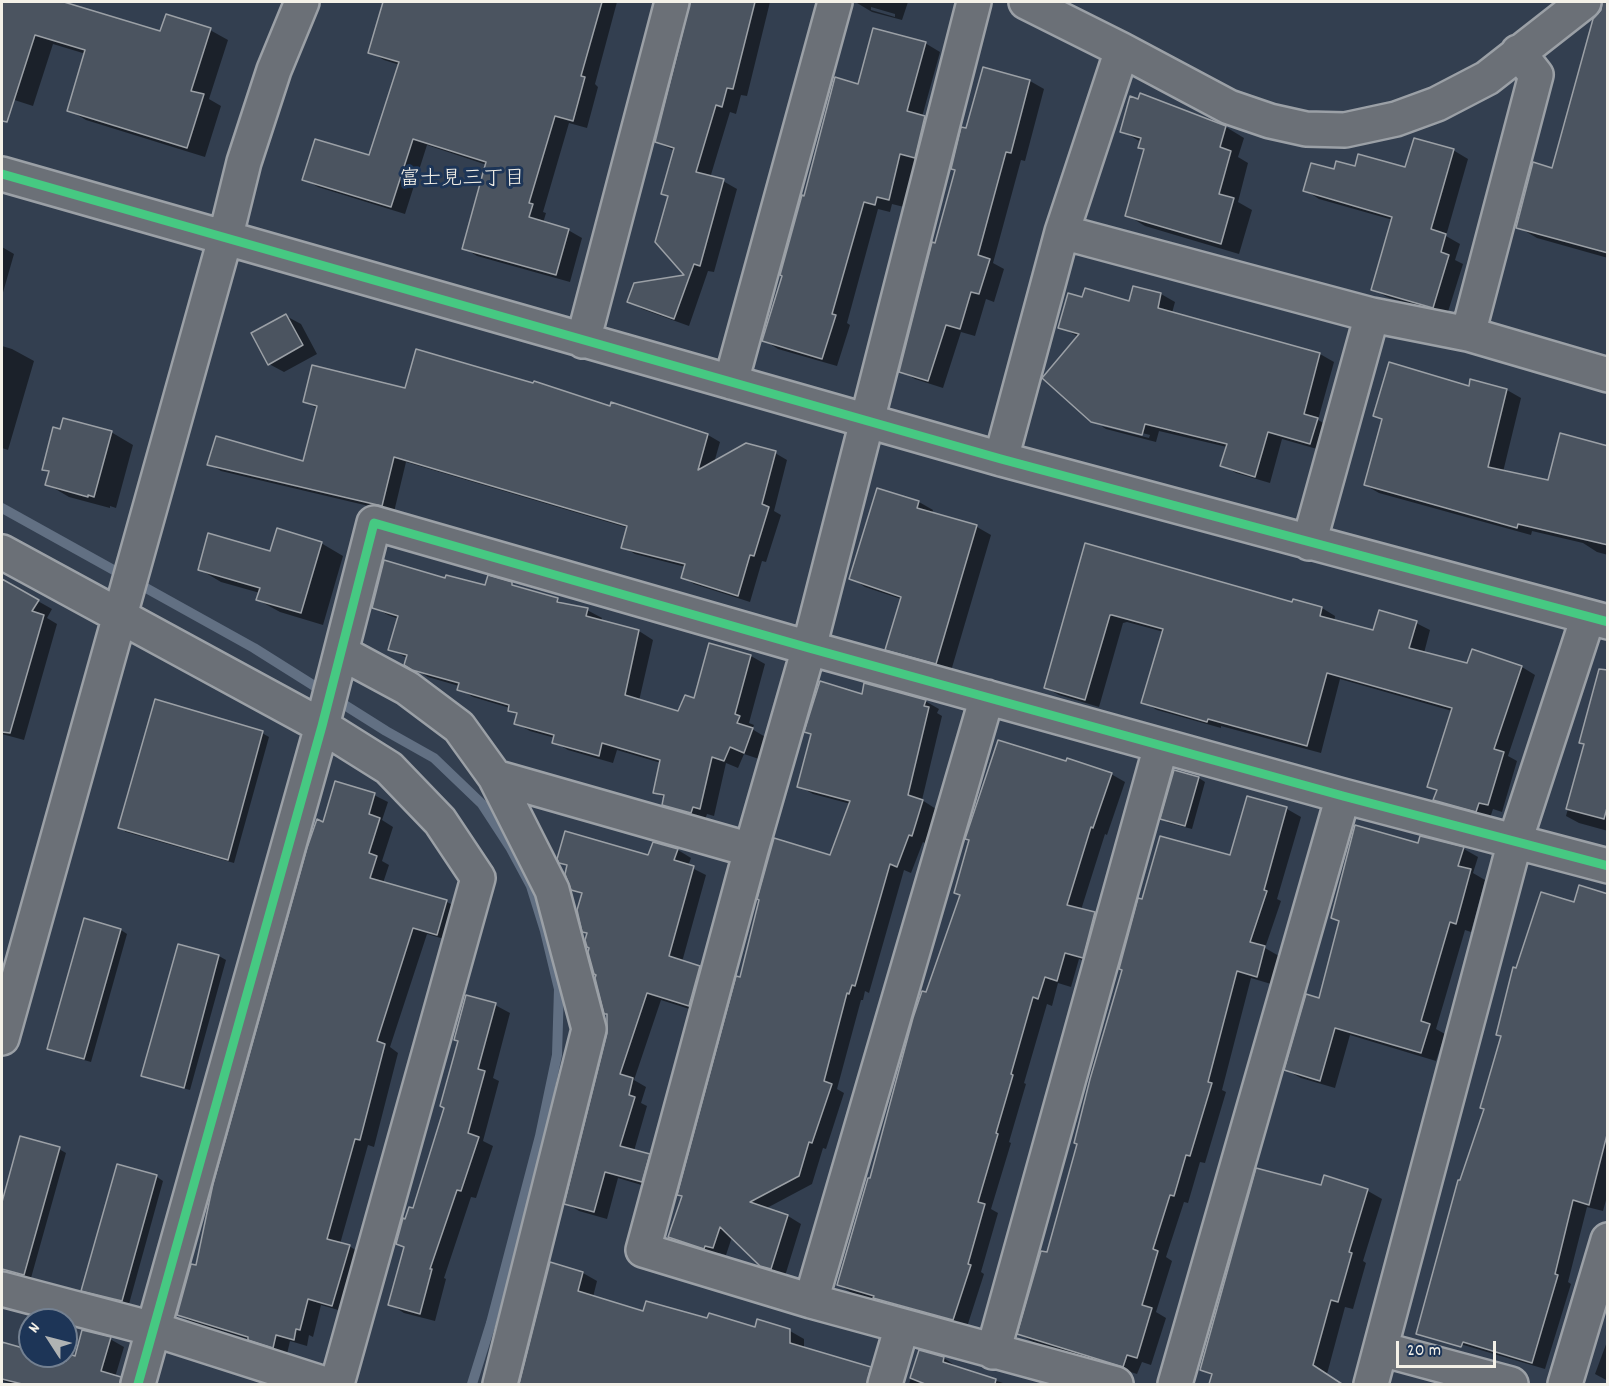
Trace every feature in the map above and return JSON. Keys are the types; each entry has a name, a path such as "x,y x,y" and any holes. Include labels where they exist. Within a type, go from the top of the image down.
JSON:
{"street":[{"path":"2,1038 225,239 244,162 274,70 302,2"},
{"path":"584,341 672,2"},
{"path":"731,382 835,2"},
{"path":"975,2 809,648 751,850 643,1250 811,1301 1116,1384"},
{"path":"1026,2 1228,107 1270,121 1306,129 1346,130 1396,120 1437,104 1487,78 1584,2"},
{"path":"1001,459 1062,232 1122,50"},
{"path":"1468,334 1536,75 1518,52"},
{"path":"2,174 1001,459 1598,620 1515,841 1371,1384"},
{"path":"1062,232 1372,315 1468,334 1608,375"},
{"path":"1309,543 1372,315"},
{"path":"138,1384 322,726 374,523 1161,746 1608,866"},
{"path":"2,552 322,726 389,768 440,821 478,878 337,1384"},
{"path":"342,653 406,688 459,727 495,777 552,890 589,1029 500,1384"},
{"path":"811,1301 987,697"},
{"path":"993,1352 1161,746"},
{"path":"495,777 751,850"},
{"path":"1175,1384 1343,796"},
{"path":"1566,1384 1608,1240"},
{"path":"2,1289 153,1329 325,1384"},
{"path":"885,1384 902,1326"},
{"path":"1381,1349 1511,1384"}],"building":[{"path":"2,2 64,2 160,31 166,14 211,28 191,91 204,94 187,148 67,111 85,50 35,35 7,122 2,121"},
{"path":"383,2 602,2 581,76 585,77 573,121 555,116 529,203 533,204 529,217 569,229 556,275 462,249 486,162 413,139 391,207 302,180 315,139 369,155 399,62 368,53"},
{"path":"690,2 755,2 733,89 727,88 722,107 716,105 696,172 724,179 700,266 694,264 674,319 627,302 634,283 684,275 655,242 668,196 661,194 674,148 655,142"},
{"path":"1602,2 1608,2 1608,253 1516,228 1533,162 1552,168 1593,19 1601,10"},
{"path":"873,28 926,42 907,111 925,116 915,158 900,154 889,200 877,197 875,205 864,202 832,314 836,315 822,359 762,341 782,276 780,275 802,195 804,196 835,77 858,84"},
{"path":"983,67 1030,80 1011,153 1006,152 978,255 990,259 979,294 971,292 960,329 946,325 928,381 899,372 932,242 935,243 955,170 951,169 961,127 966,128"},
{"path":"1140,93 1226,126 1220,147 1231,151 1219,194 1234,198 1221,244 1125,216 1144,149 1138,148 1141,138 1120,132 1130,96 1138,99"},
{"path":"1414,138 1454,149 1431,229 1446,234 1441,252 1449,255 1433,308 1371,290 1392,217 1303,191 1311,163 1334,169 1336,161 1355,166 1358,154 1405,167"},
{"path":"1133,286 1161,293 1158,308 1320,353 1304,414 1318,418 1310,444 1268,432 1255,477 1220,466 1227,444 1145,424 1142,435 1091,422 1042,378 1079,334 1058,328 1068,293 1082,297 1085,288 1129,301"},
{"path":"286,314 303,345 268,365 251,333"},
{"path":"416,349 533,383 534,381 610,406 611,402 708,434 698,470 746,443 776,451 762,504 769,507 754,556 750,555 738,596 681,578 685,564 621,548 627,526 394,457 382,506 207,465 216,436 303,461 317,406 303,402 312,365 405,388"},
{"path":"1389,362 1469,386 1470,379 1507,389 1488,467 1548,480 1560,433 1608,446 1608,545 1518,524 1517,528 1364,485 1382,419 1373,416"},
{"path":"63,418 112,431 94,497 45,485 49,471 42,470 53,427 60,429"},
{"path":"877,488 919,501 917,508 977,525 936,664 885,650 901,597 849,579"},
{"path":"277,528 322,542 301,613 256,600 260,588 198,570 208,533 270,551"},
{"path":"1085,543 1292,602 1293,599 1322,607 1320,616 1373,630 1379,610 1417,621 1409,648 1467,663 1472,649 1522,666 1494,749 1504,752 1488,805 1479,803 1476,812 1433,800 1437,790 1427,787 1452,708 1327,673 1307,746 1208,719 1207,722 1141,703 1163,629 1112,615 1110,615 1085,700 1044,688"},
{"path":"384,560 445,578 446,575 485,585 488,575 512,582 512,585 558,598 557,602 588,608 586,616 639,630 625,695 678,711 685,695 694,698 709,643 751,655 735,714 740,716 737,723 753,728 744,753 730,747 724,761 712,757 700,809 693,807 691,813 662,805 664,795 653,793 660,760 602,743 599,756 552,743 554,735 514,724 517,713 508,711 509,705 457,690 459,683 412,670 404,665 407,655 388,650 398,616 372,608"},
{"path":"2,579 39,600 32,611 44,615 10,733 2,732"},
{"path":"1599,669 1608,670 1608,804 1604,819 1566,809 1584,744 1579,743"},
{"path":"820,681 862,694 864,683 926,700 924,706 929,707 908,795 923,800 912,836 909,835 897,867 890,864 855,986 852,985 849,994 847,993 824,1081 832,1084 812,1143 809,1142 799,1176 750,1202 788,1215 771,1269 760,1266 720,1227 713,1248 705,1246 704,1249 668,1237 682,1196 677,1195 736,976 740,977 759,900 757,899 774,838 830,855 850,801 797,787 811,734 804,732"},
{"path":"155,699 263,731 228,860 118,828"},
{"path":"998,740 1066,761 1067,758 1112,773 1093,828 1091,827 1067,905 1095,912 1083,958 1065,953 1057,981 1045,977 1038,999 1033,997 978,1202 985,1204 968,1264 971,1265 953,1320 873,1298 874,1296 837,1285 868,1178 870,1178 913,1018 922,991 926,992 960,895 954,893 969,840 965,839"},
{"path":"1174,770 1199,777 1185,826 1160,819"},
{"path":"335,781 375,793 369,814 380,818 369,853 377,856 370,878 447,900 437,935 413,928 377,1041 385,1044 360,1140 355,1139 327,1239 350,1245 332,1306 308,1299 300,1330 296,1329 294,1340 276,1335 273,1348 248,1340 248,1337 177,1315 191,1264 196,1265 213,1184 307,848 317,819 323,822"},
{"path":"1247,796 1287,807 1264,890 1267,891 1250,942 1265,946 1257,977 1237,971 1208,1082 1212,1083 1190,1156 1186,1155 1174,1196 1170,1195 1153,1249 1158,1251 1142,1305 1152,1308 1137,1358 1127,1355 1123,1367 1017,1334 1041,1251 1047,1252 1077,1144 1074,1143 1090,1079 1122,970 1119,969 1138,898 1142,899 1160,836 1230,855"},
{"path":"1355,825 1418,843 1420,836 1464,847 1458,866 1471,869 1456,924 1450,922 1421,1021 1430,1024 1421,1053 1335,1028 1320,1081 1284,1070 1306,994 1319,998 1339,921 1331,918"},
{"path":"565,831 648,855 653,842 678,849 674,860 694,866 669,956 700,966 689,1006 647,993 620,1074 633,1078 629,1095 635,1097 620,1146 650,1154 642,1182 605,1172 594,1212 564,1204 607,1033 607,1014 604,1014 596,975 585,940 587,933 582,932 577,910 582,893 571,890 565,874 567,865 559,863 557,859"},
{"path":"1579,885 1608,894 1608,1131 1589,1205 1573,1200 1555,1274 1558,1275 1532,1363 1463,1342 1461,1347 1416,1334 1458,1180 1460,1180 1484,1109 1480,1108 1501,1036 1496,1035 1513,967 1516,968 1541,892 1574,902"},
{"path":"84,918 121,929 84,1059 47,1049"},
{"path":"178,944 219,955 184,1088 141,1076"},
{"path":"466,995 496,1003 478,1069 485,1071 468,1133 479,1137 461,1191 457,1190 430,1269 432,1269 420,1314 388,1305 404,1247 396,1244 403,1218 405,1219 409,1207 413,1208 444,1108 440,1106 458,1041 454,1040"},
{"path":"20,1136 60,1147 24,1275 2,1269 2,1202"},
{"path":"117,1164 157,1175 122,1301 81,1291"},
{"path":"1256,1168 1321,1185 1324,1175 1368,1189 1349,1252 1352,1253 1338,1302 1331,1300 1313,1365 1342,1384 1209,1384 1212,1374 1200,1370"},
{"path":"550,1262 583,1272 578,1291 643,1311 646,1301 707,1318 709,1313 755,1327 757,1319 790,1329 790,1343 871,1367 867,1384 519,1384"},
{"path":"82,1330 111,1337 101,1371 121,1377 120,1384 22,1384 2,1379 2,1342 18,1347 18,1368 78,1368 78,1345"},
{"path":"919,1350 944,1357 943,1362 996,1379 995,1384 925,1384 910,1378"}],"waterway":[{"path":"2,508 254,648 386,731 434,758 482,804 510,847 531,886 559,989 557,1055 540,1136 491,1323 472,1384"}],"cycle path":[{"path":"2,174 1001,459 1608,622"},
{"path":"138,1384 322,726 374,523 809,648 1343,796 1608,866"}],"district":[{"name":"富士見三丁目","path":"462,181"}]}
